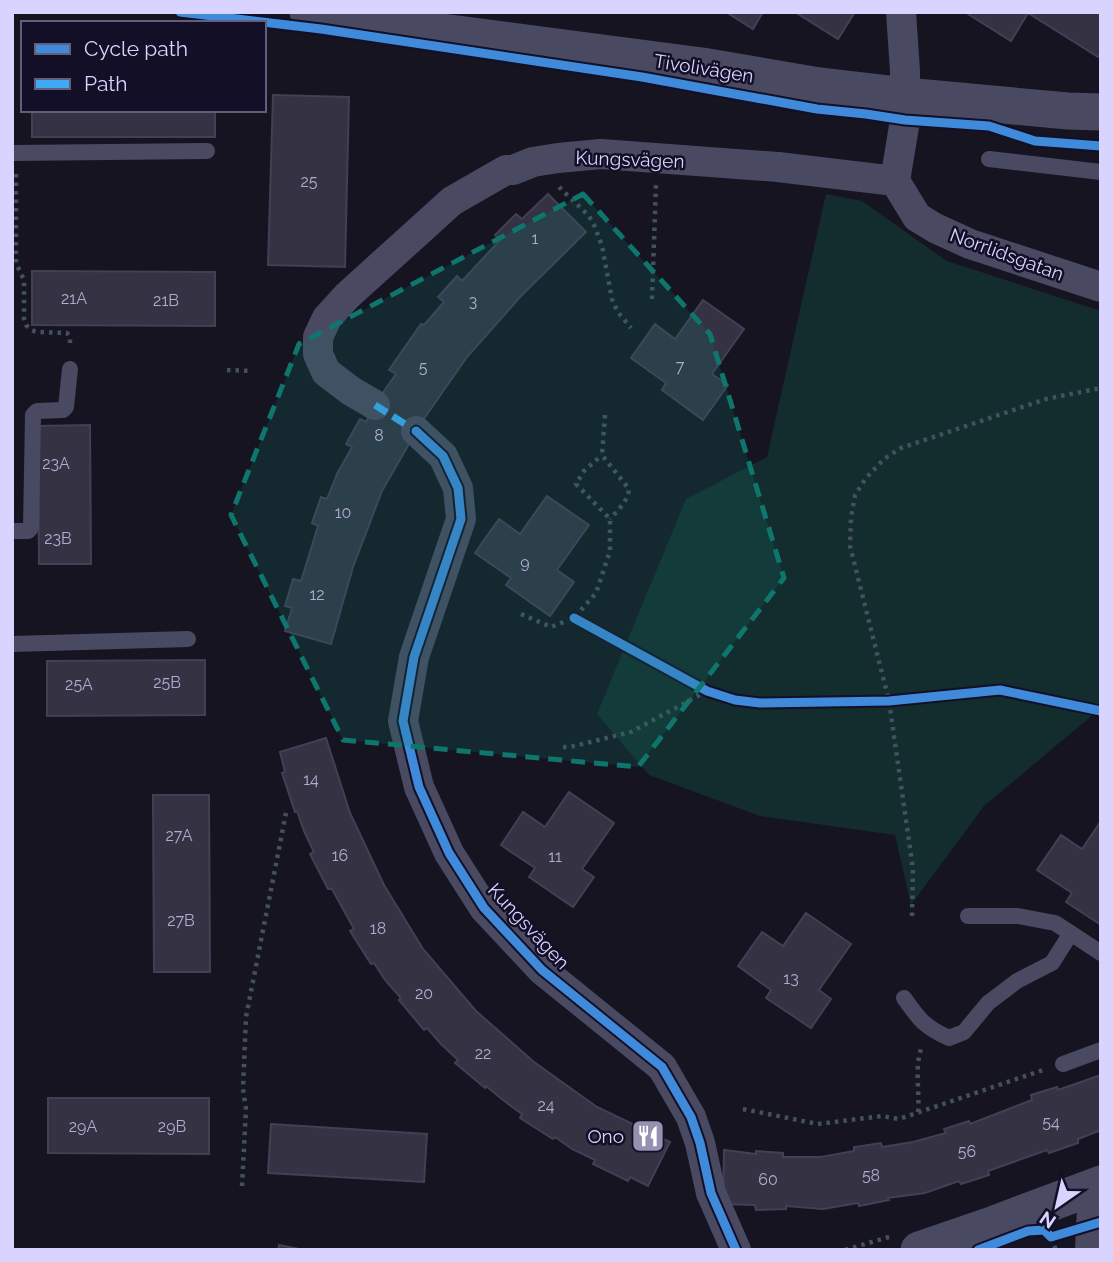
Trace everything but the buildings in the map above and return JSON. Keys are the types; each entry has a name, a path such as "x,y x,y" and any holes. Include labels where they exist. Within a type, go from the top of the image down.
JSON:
{"street":[{"name":"Tivolivägen","path":"308,12 702,66 819,86 1101,113"},
{"path":"895,181 905,120 901,12"},
{"name":"Kungsvägen","path":"375,405 326,372 318,354 317,337 327,318 346,296 452,201 506,170 533,162 601,154 778,167 895,181"},
{"name":"Norrlidsgatan","path":"895,181 917,217 934,228 970,244 1101,287"},
{"name":"Kungsvägen","path":"416,431 443,456 458,488 461,519 414,657 403,721 419,787 449,853 484,908 542,970 662,1067 691,1117 711,1193 736,1250"},
{"path":"919,1250 1097,1185 1091,1237"}],"lane":[{"path":"14,153 207,150"},
{"path":"989,159 1101,172"},
{"path":"12,531 28,531 31,528 33,415 37,411 63,410 66,407 70,369"},
{"path":"12,643 188,639"},
{"path":"968,916 1018,916 1055,923 1101,953"},
{"path":"904,998 931,1030 949,1038 964,1032 988,1003 1017,981 1052,963 1071,933"},
{"path":"1063,1063 1101,1050"}],"path":[{"path":"14,153 16,263 23,280 24,319 31,330 37,332 67,333 70,337 70,369"},
{"path":"652,299 656,159"},
{"path":"557,185 589,216 595,227 602,246 612,299 631,328"},
{"path":"227,370 251,371"},
{"path":"912,916 913,869 889,701 850,546 855,495 884,459 901,448 1046,399 1101,388"},
{"path":"521,614 551,627 574,618 596,593 610,551 610,519 629,495 629,489 602,455 605,415"},
{"path":"602,455 584,471 576,484 610,519"},
{"path":"574,618 586,624"},
{"path":"697,685 712,692"},
{"path":"563,747 631,732 712,692"},
{"path":"876,701 903,700"},
{"path":"242,1186 246,1109 243,1089 246,1017 286,813"},
{"path":"918,1112 917,1073 920,1049 931,1030"},
{"path":"743,1110 818,1124 882,1116 899,1119 1063,1063"},
{"path":"1047,1234 1091,1237"},
{"path":"1047,1234 1056,1250"}],"highlighted area":[{"path":"583,194 710,334 784,578 638,767 343,740 231,515 299,344"}],"green space":[{"path":"826,194 862,201 947,261 1101,311 1101,708 984,806 911,905 895,835 760,816 649,775 597,714 686,499 767,457"}],"tunnel":[{"path":"375,405 416,431"}],"marked path":[{"path":"375,405 416,431"}],"cycle path":[{"path":"180,12 255,21"},
{"path":"266,22 642,77 817,109 905,120 989,126 1035,141 1101,146"},
{"path":"416,431 443,456 458,488 461,519 414,657 403,721 419,787 449,853 484,908 542,970 662,1067 691,1117 711,1193 736,1250"},
{"path":"574,618 707,691 735,700 760,703 889,701 1000,690 1101,711"},
{"path":"978,1250 1028,1231 1044,1230 1051,1237 1101,1222"}],"place":[{"name":"Ono","path":"648,1136"}]}
